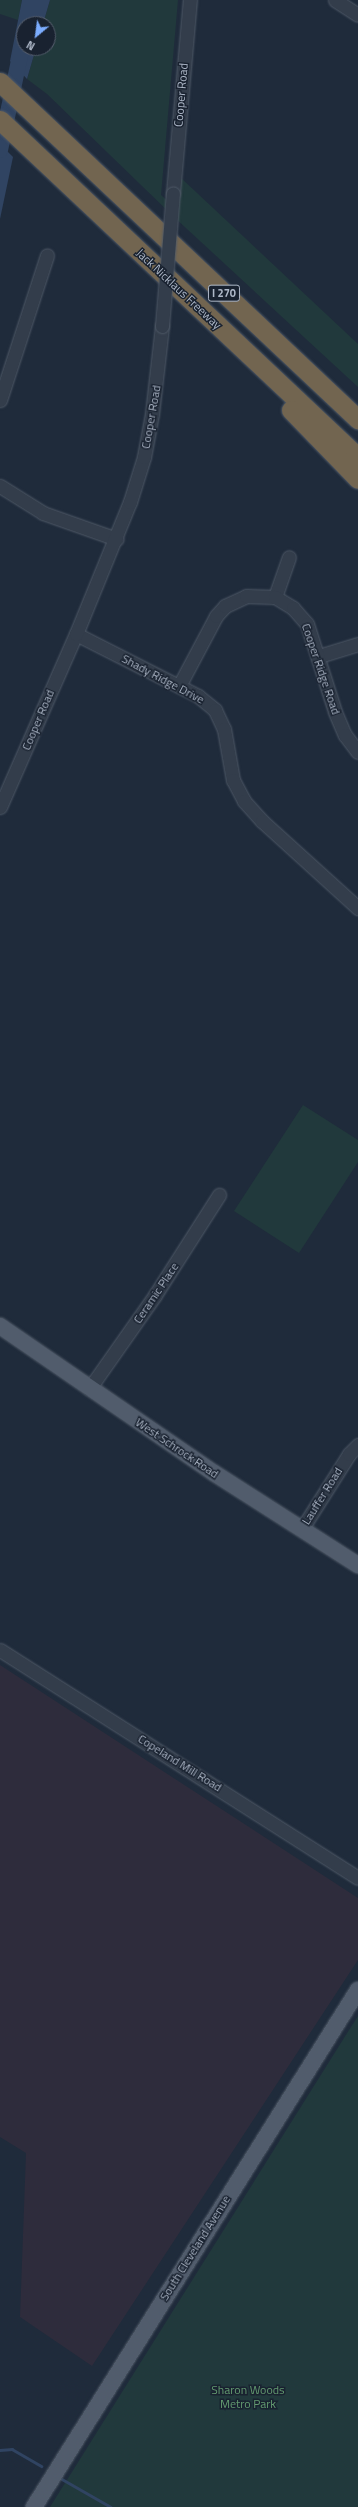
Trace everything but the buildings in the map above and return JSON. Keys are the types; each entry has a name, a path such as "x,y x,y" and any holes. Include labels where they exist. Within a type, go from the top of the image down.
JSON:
{"highway":[{"name":"I 270","path":"0,82 358,418"},
{"name":"Jack Nicklaus Freeway","path":"0,120 200,310 358,457"},
{"path":"200,310 263,381 358,479"}],"main road":[{"name":"West Schrock Road","path":"0,1326 89,1389 301,1530 358,1565"},
{"name":"South Cleveland Avenue","path":"34,2507 358,1990"}],"street":[{"name":"Cooper Road","path":"0,807 117,539 144,457 158,377 190,0"},
{"path":"335,0 358,15"},
{"path":"0,400 30,302 47,255"},
{"path":"0,486 43,513 117,539"},
{"path":"179,686 216,616 225,606 246,596 275,597 289,557"},
{"name":"Cooper Ridge Road","path":"275,597 300,615 307,624 319,656 335,712 345,735 358,752"},
{"name":"Shady Ridge Drive","path":"76,634 198,696 215,710 224,729 233,780 250,809 358,908"},
{"path":"319,656 358,644"},
{"name":"Ceramic Place","path":"89,1389 155,1295 219,1195"},
{"name":"Lauffer Road","path":"301,1530 349,1454 358,1445"},
{"name":"Copeland Mill Road","path":"0,1650 358,1878"}],"shaded area":[{"path":"0,1665 358,1898 358,1960 92,2366 20,2317 26,2153 0,2137"}],"green space":[{"path":"0,0 22,0 19,16 16,16 16,19 0,14"},
{"path":"50,0 178,0 161,195 176,208 180,177 358,344 358,387 174,217 47,94 27,79 34,56 56,56 56,16 45,16"},
{"path":"303,1105 358,1140 358,1162 299,1253 234,1211"},
{"name":"Sharon Woods Metro Park","path":"358,2016 358,2507 50,2507 344,2038"}],"water":[{"path":"22,0 50,0 45,16 19,16"},
{"path":"16,30 16,56 34,56 27,79 10,61"},
{"path":"0,144 13,157 0,219"}],"waterway":[{"path":"0,150 20,56"},
{"path":"0,2450 12,2449 41,2466"},
{"path":"62,2479 111,2507"}]}
